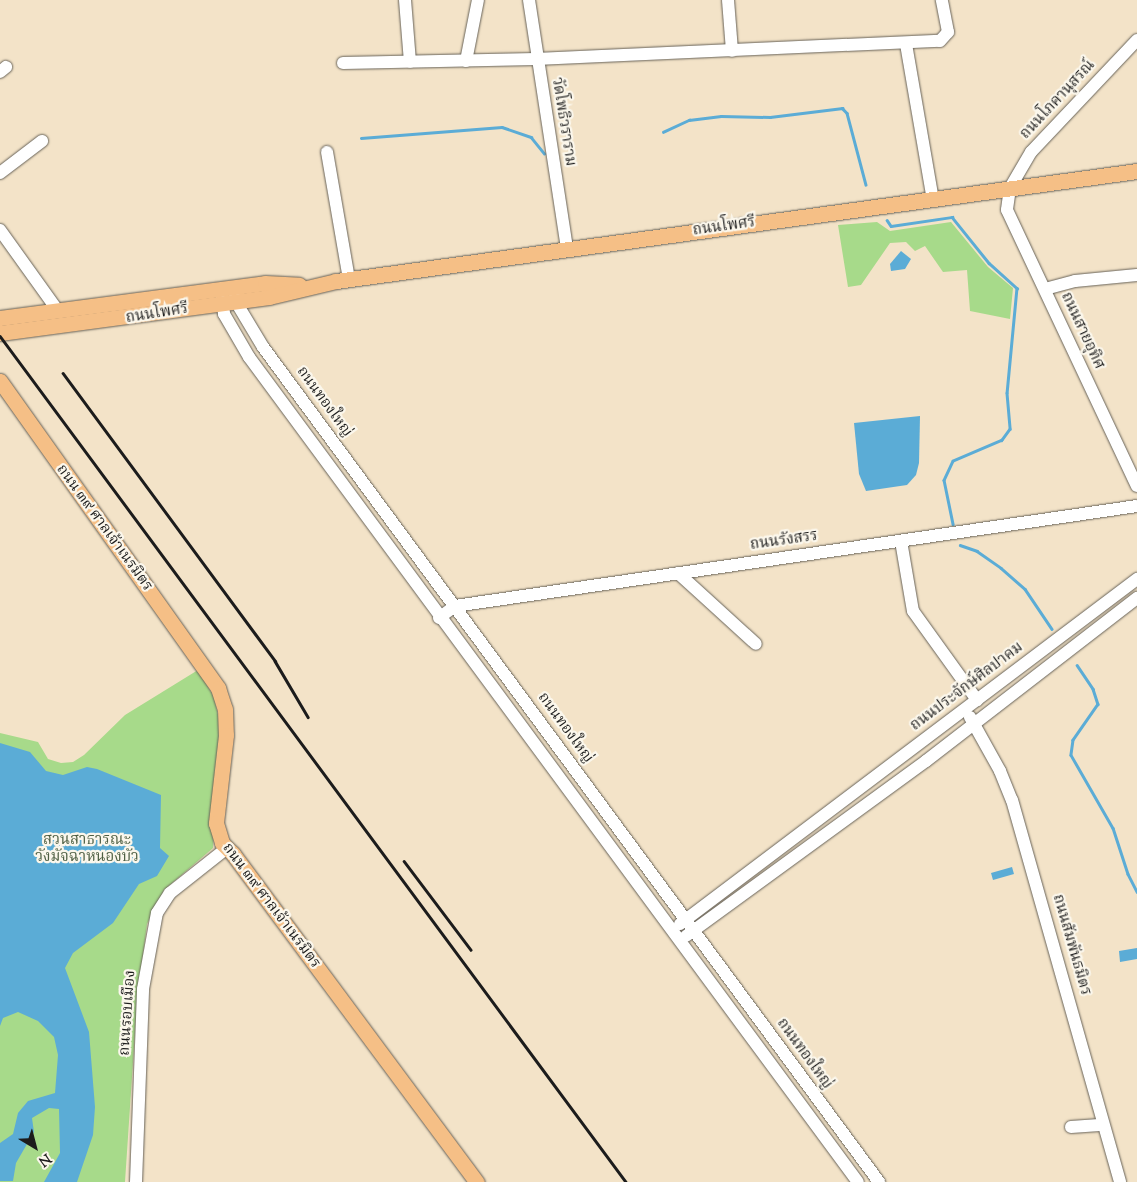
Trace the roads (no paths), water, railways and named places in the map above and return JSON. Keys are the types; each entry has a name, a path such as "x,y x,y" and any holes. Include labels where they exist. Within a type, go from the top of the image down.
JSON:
{"main road":[{"name":"ถนนโพศรี","path":"0,318 184,295 269,297 312,285 1137,171"},
{"path":"184,295 214,287 256,281 265,283"},
{"name":"ถนนโพศรี","path":"0,333 228,296 265,283 312,285"},
{"name":"ถนน ๓๙ ศาลเจ้าเนรมิตร","path":"0,381 218,688 225,709 226,735 216,823 217,832 227,848 477,1182"}],"street":[{"path":"405,0 410,62"},
{"path":"466,61 478,0"},
{"name":"วัดโพธิวราราม","path":"529,0 536,59 567,249"},
{"path":"728,0 732,51"},
{"path":"343,63 536,59 940,41 948,32 942,0"},
{"name":"ถนนโภคานุสรณ์","path":"1010,188 1031,152 1137,40"},
{"path":"906,44 933,200"},
{"path":"0,173 42,142"},
{"path":"326,152 349,280"},
{"name":"ถนนสายอุทิศ","path":"1010,188 1007,210 1137,486"},
{"path":"0,230 58,311"},
{"path":"1045,289 1075,281 1137,275"},
{"path":"228,296 249,357 439,618 672,929 858,1182"},
{"name":"ถนนทองใหญ่","path":"228,296 879,1182"},
{"path":"249,357 264,347"},
{"name":"ถนนรังสรร","path":"439,618 455,606 1137,506"},
{"path":"901,541 913,611 977,700"},
{"path":"678,573 756,644"},
{"name":"ถนนประจักษ์ศิลปาคม","path":"672,929 1137,579"},
{"path":"680,940 826,835 1137,598"},
{"path":"1074,626 1084,640"},
{"name":"ถนนสัมพันธมิตร","path":"964,710 974,724 1012,800 1120,1182"},
{"path":"840,803 850,817"},
{"path":"817,821 826,835"},
{"name":"ถนนรอบเมือง","path":"136,1182 143,989 157,913 170,893 227,848"},
{"path":"1071,1127 1103,1125"}],"water":[{"path":"901,251 911,259 905,269 891,271 890,264"},
{"path":"920,416 919,463 916,475 907,485 866,491 859,474 854,423"},
{"path":"0,743 30,752 46,771 63,775 87,767 97,769 161,795 160,848 169,856 157,876 139,884 113,923 73,953 65,968 89,1032 95,1107 93,1135 77,1182 44,1182 60,1153 59,1109 49,1108 32,1118 34,1132 16,1163 13,1181 0,1181 0,1143 13,1134 18,1113 28,1101 55,1093 58,1055 54,1037 38,1021 18,1012 3,1018 0,1026"},
{"path":"1012,867 1014,874 993,880 991,873"},
{"path":"1137,948 1137,959 1120,962 1119,951"}],"waterway":[{"path":"663,132 689,120 721,116 770,117 842,108 847,113 866,185"},
{"path":"361,138 502,127 531,137 544,153"},
{"path":"887,220 891,226 952,217 989,263 1017,288 1007,393 1010,429 1002,440 953,461 944,480 953,524"},
{"path":"960,545 977,551 1001,568 1025,589 1052,629"},
{"path":"1077,665 1093,689 1098,704 1073,740 1071,755 1113,828 1128,874 1137,892"}],"railway":[{"path":"0,336 626,1182"},
{"path":"63,373 275,661 308,717"},
{"path":"404,861 471,950"}],"park label":[{"name":"สวนสาธารณะ วังมัจฉาหนองบัว","path":"87,848"}]}
